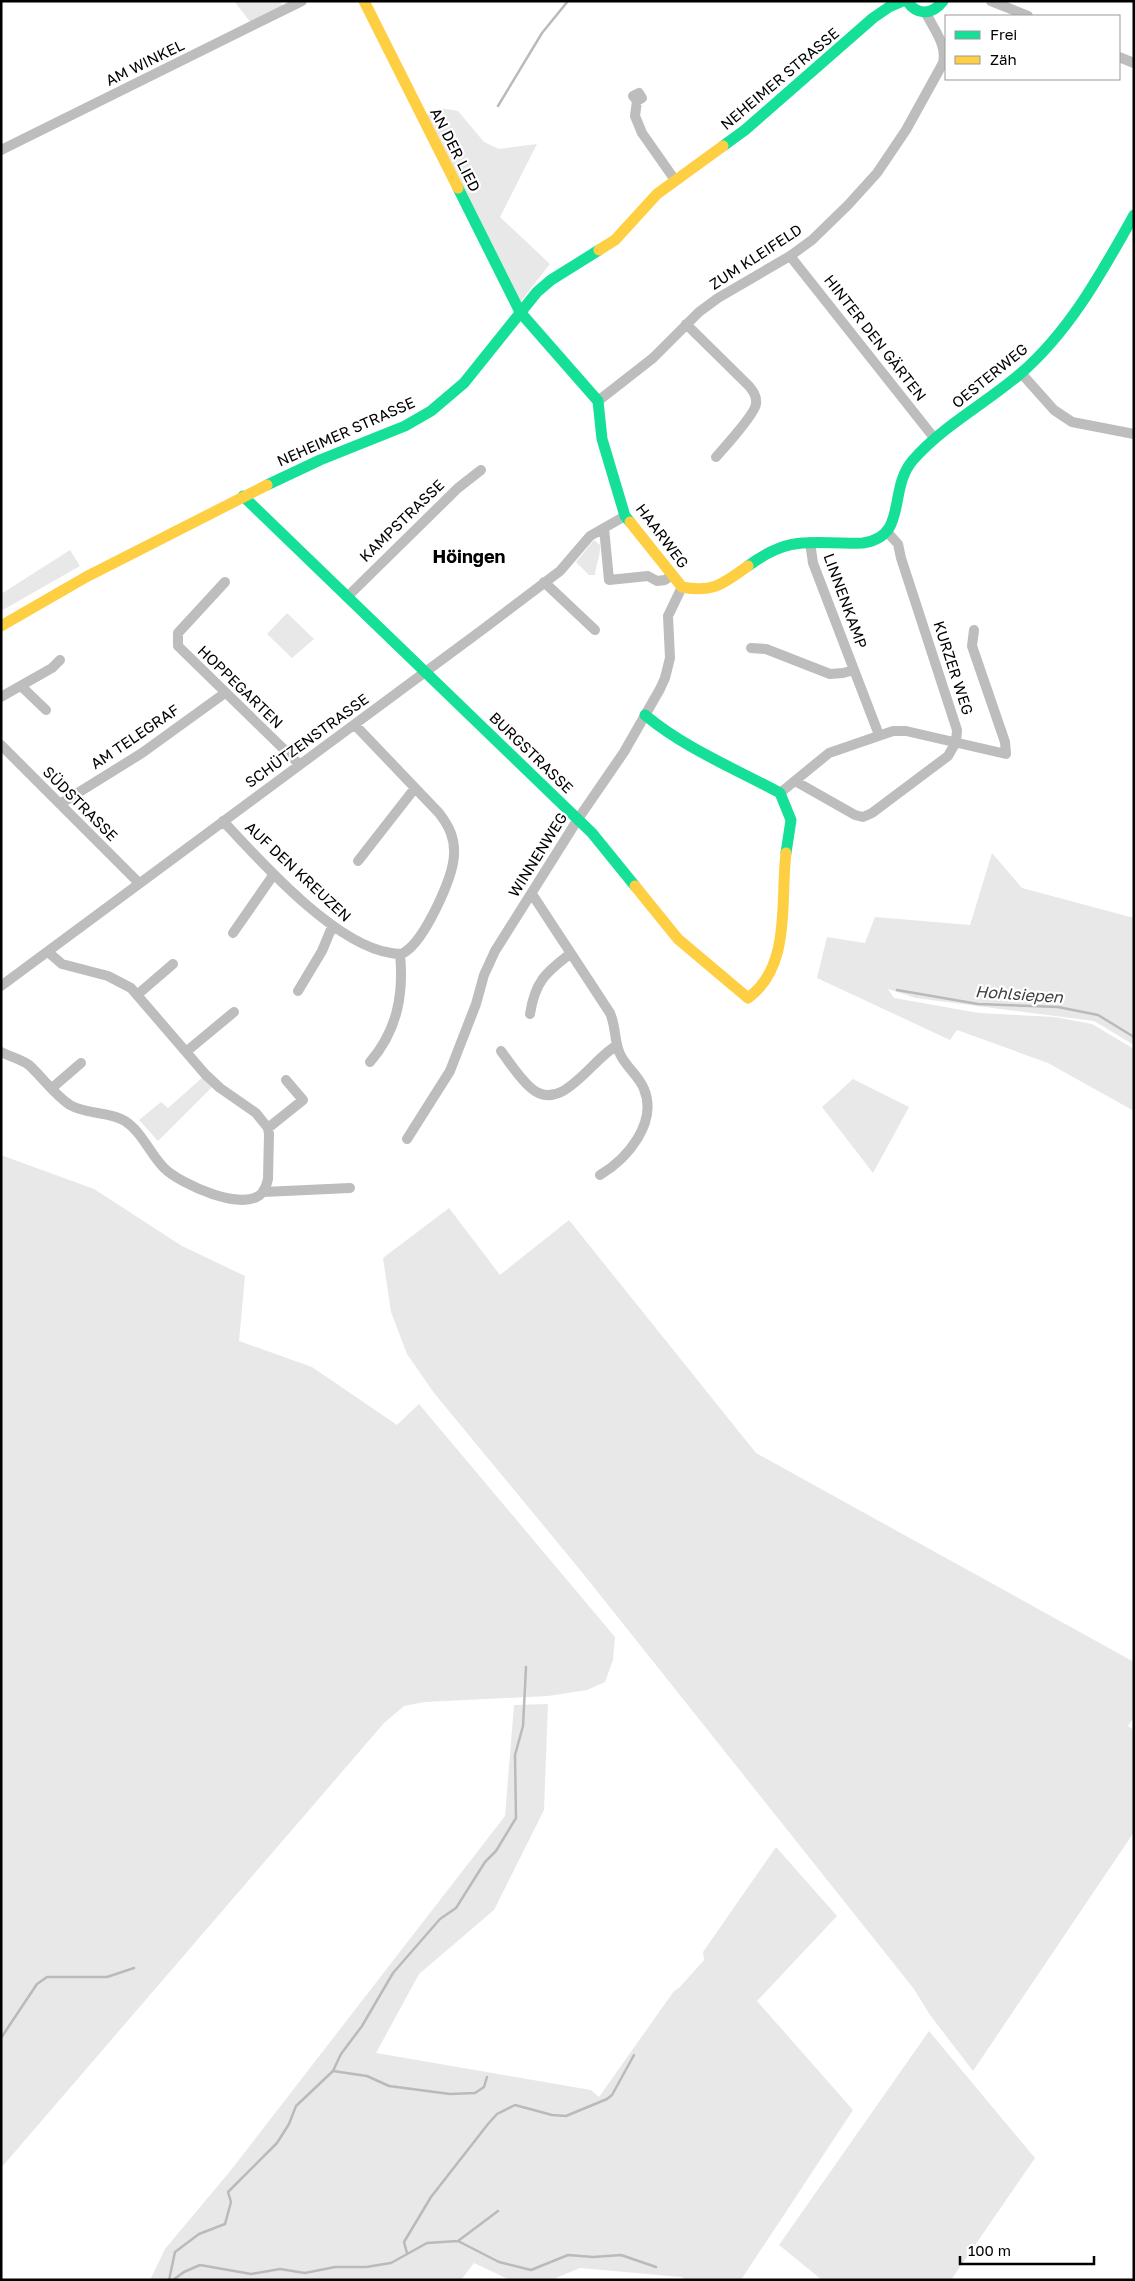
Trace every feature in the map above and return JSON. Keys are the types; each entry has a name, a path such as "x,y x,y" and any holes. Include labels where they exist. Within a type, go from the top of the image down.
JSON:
{"street":[{"name":"AM WINKEL","path":"1,150 302,1"},
{"name":"AN DER LIED","path":"364,1 520,312"},
{"name":"NEHEIMER STRASSE","path":"1,626 86,577 243,496 320,460 405,426 431,411 464,382 537,292 551,280 615,240 647,204 675,180 745,130 873,18 889,7 905,1"},
{"path":"905,1 916,11 926,13 935,10 942,1"},
{"path":"991,1 1026,15"},
{"name":"ZUM KLEIFELD","path":"598,401 648,362 686,324 718,298 790,256 818,234 876,173 906,130 939,71 945,55 944,49 926,13"},
{"path":"1120,57 1134,63"},
{"path":"637,101 636,116 642,134 675,180"},
{"name":"OESTERWEG","path":"888,532 892,525 902,478 915,457 935,439 1021,374 1070,319 1086,296 1134,215"},
{"name":"HINTER DEN GÄRTEN","path":"790,256 935,439"},
{"path":"520,312 598,401"},
{"path":"686,324 749,386 756,397 752,413 716,458"},
{"path":"1021,374 1054,410 1072,422 1134,434"},
{"name":"HAARWEG","path":"598,401 602,439 625,516 682,587 704,590 724,582 778,548 788,544 869,542 877,541 888,532"},
{"name":"KAMPSTRASSE","path":"346,597 458,488 481,470"},
{"name":"BURGSTRASSE","path":"243,496 592,833 678,939 748,998 755,993 768,976 779,952 784,870 791,820 787,806 780,793"},
{"name":"SCHÜTZENSTRASSE","path":"1,985 426,672 560,571 590,536 625,516"},
{"path":"604,528 609,580 648,576 658,581 666,580 672,575"},
{"name":"KURZER WEG","path":"888,532 898,544 957,730 956,742"},
{"name":"LINNENKAMP","path":"810,542 813,563 880,735"},
{"name":"HOPPEGARTEN","path":"225,582 182,628 178,633 177,641 183,652 299,764"},
{"path":"544,582 595,630"},
{"name":"WINNENWEG","path":"407,1138 450,1071 489,962 578,819 624,752 665,678 670,658 668,616 682,587"},
{"path":"645,715 661,730 681,744 780,793 829,753 900,730 1006,754 1005,742 972,646 974,630"},
{"name":"LINNENKAMP","path":"750,648 766,649 830,674 843,674 854,670"},
{"path":"1,697 52,668 60,660"},
{"path":"21,686 46,710"},
{"name":"AM TELEGRAF","path":"60,804 142,754 225,692"},
{"path":"355,725 450,828 454,855 449,880 430,918 412,945 400,954 400,998 393,1026 384,1046 370,1062"},
{"path":"795,781 855,815 863,817 872,813 948,756 956,742"},
{"name":"SÜDSTRASSE","path":"3,749 139,883"},
{"path":"358,861 415,788"},
{"name":"AUF DEN KREUZEN","path":"223,821 274,874 332,927 374,949 400,954"},
{"path":"233,933 274,874"},
{"path":"532,894 610,1013 613,1020 616,1046 622,1059 643,1086 646,1097 647,1111 642,1129 631,1148 614,1167 600,1175"},
{"path":"298,991 322,951 332,927"},
{"path":"48,952 62,964 117,980 137,995 220,1088 256,1113 268,1128 268,1179 263,1192"},
{"path":"530,1014 532,998 540,979 570,954"},
{"path":"137,995 173,964"},
{"path":"187,1051 234,1012"},
{"path":"501,1051 532,1089 550,1096 564,1091 607,1051 616,1046"},
{"path":"2,1054 22,1060 76,1108 115,1117 127,1122 164,1168 188,1185 231,1199 251,1199 263,1192 350,1188"},
{"path":"52,1088 81,1063"},
{"path":"268,1128 303,1100 286,1080"}],"shaded area":[{"path":"234,1 279,1 283,6 251,23"},
{"path":"440,108 458,111 484,142 499,149 537,144 500,217 550,264 520,302 426,115"},
{"path":"594,540 600,545 600,552 595,575 589,575 576,562"},
{"path":"70,550 80,566 1,611 1,594"},
{"path":"287,613 314,639 292,658 267,634"},
{"path":"992,853 1022,888 1134,918 1134,1045 1094,1021 916,998 888,989 894,998 979,1013 1055,1017 1092,1024 1134,1049 1134,1111 1048,1063 957,1030 950,1040 817,978 827,937 865,943 875,917 970,925"},
{"path":"203,1077 212,1087 158,1141 139,1120 161,1102 168,1108"},
{"path":"853,1079 909,1107 873,1173 822,1107"},
{"path":"1,1155 94,1189 182,1246 245,1276 239,1341 312,1367 397,1425 419,1404 615,1637 613,1660 605,1682 587,1690 548,1696 424,1702 404,1706 384,1723 1,2168"},
{"path":"449,1208 500,1275 569,1220 756,1453 1134,1662 1134,1717 1128,1726 1134,1730 1134,1832 973,2071 930,2015 914,1989 581,1571 434,1393 407,1354 391,1312 383,1258"},
{"path":"548,1704 544,1810 494,1910 419,1974 376,2053 591,2090 599,2097 674,1991 679,1988 704,1960 703,1952 776,1847 837,1916 757,2001 853,2110 741,2280 688,2280 681,2277 580,2268 551,2280 510,2280 474,2263 461,2280 150,2280 165,2249 231,2170 505,1816 514,1705"},
{"path":"929,2031 1035,2158 951,2280 822,2280 779,2245"}],"waterway":[{"path":"498,106 542,33 568,1"},
{"name":"Hohlsiepen","path":"897,990 978,1004 1058,1007 1098,1015 1134,1037"},
{"path":"169,2280 175,2252 199,2234 225,2224 231,2202 228,2192 277,2143 289,2124 296,2106 333,2071 341,2054 362,2026 393,1973 440,1919 456,1908 485,1862 496,1851 516,1818 515,1755 523,1726 526,1667"},
{"path":"1,2038 37,1984 47,1977 107,1977 134,1968"},
{"path":"407,2253 404,2242 431,2197 497,2114 515,2105 552,2115 566,2116 607,2099 612,2095 634,2055"},
{"path":"333,2071 367,2076 389,2086 450,2094 475,2093 484,2087 487,2077"},
{"path":"173,2280 184,2272 200,2265 251,2274 280,2269 305,2273 335,2267 366,2267 391,2263 427,2243 458,2241 498,2211"},
{"path":"458,2241 499,2262 531,2270 568,2255 593,2257 621,2255 656,2267"}],"traffic: fast":[{"path":"723,146 745,130 873,18 889,7 903,1"},
{"path":"907,1 915,9 925,12 939,6 943,1"},
{"path":"458,188 520,312 598,401 602,439 625,516 630,522"},
{"path":"748,566 778,549 791,545 816,542 863,543 877,539 887,531 896,510 905,472 913,460 951,425 1007,385 1038,357 1070,320 1084,300 1134,215"},
{"path":"267,485 320,460 405,426 431,411 464,383 537,292 551,280 599,250"},
{"path":"243,496 592,833 635,886"},
{"path":"645,715 694,748 780,793 791,820 786,853"}],"traffic: slow":[{"path":"364,1 458,188"},
{"path":"599,250 615,240 657,194 723,146"},
{"path":"1,626 86,577 267,485"},
{"path":"630,522 682,587 702,589 717,586 748,566"},
{"path":"635,886 678,939 748,998 762,985 772,969 778,951 783,912 786,853"}],"district":[{"name":"Höingen","path":"469,557"}]}
